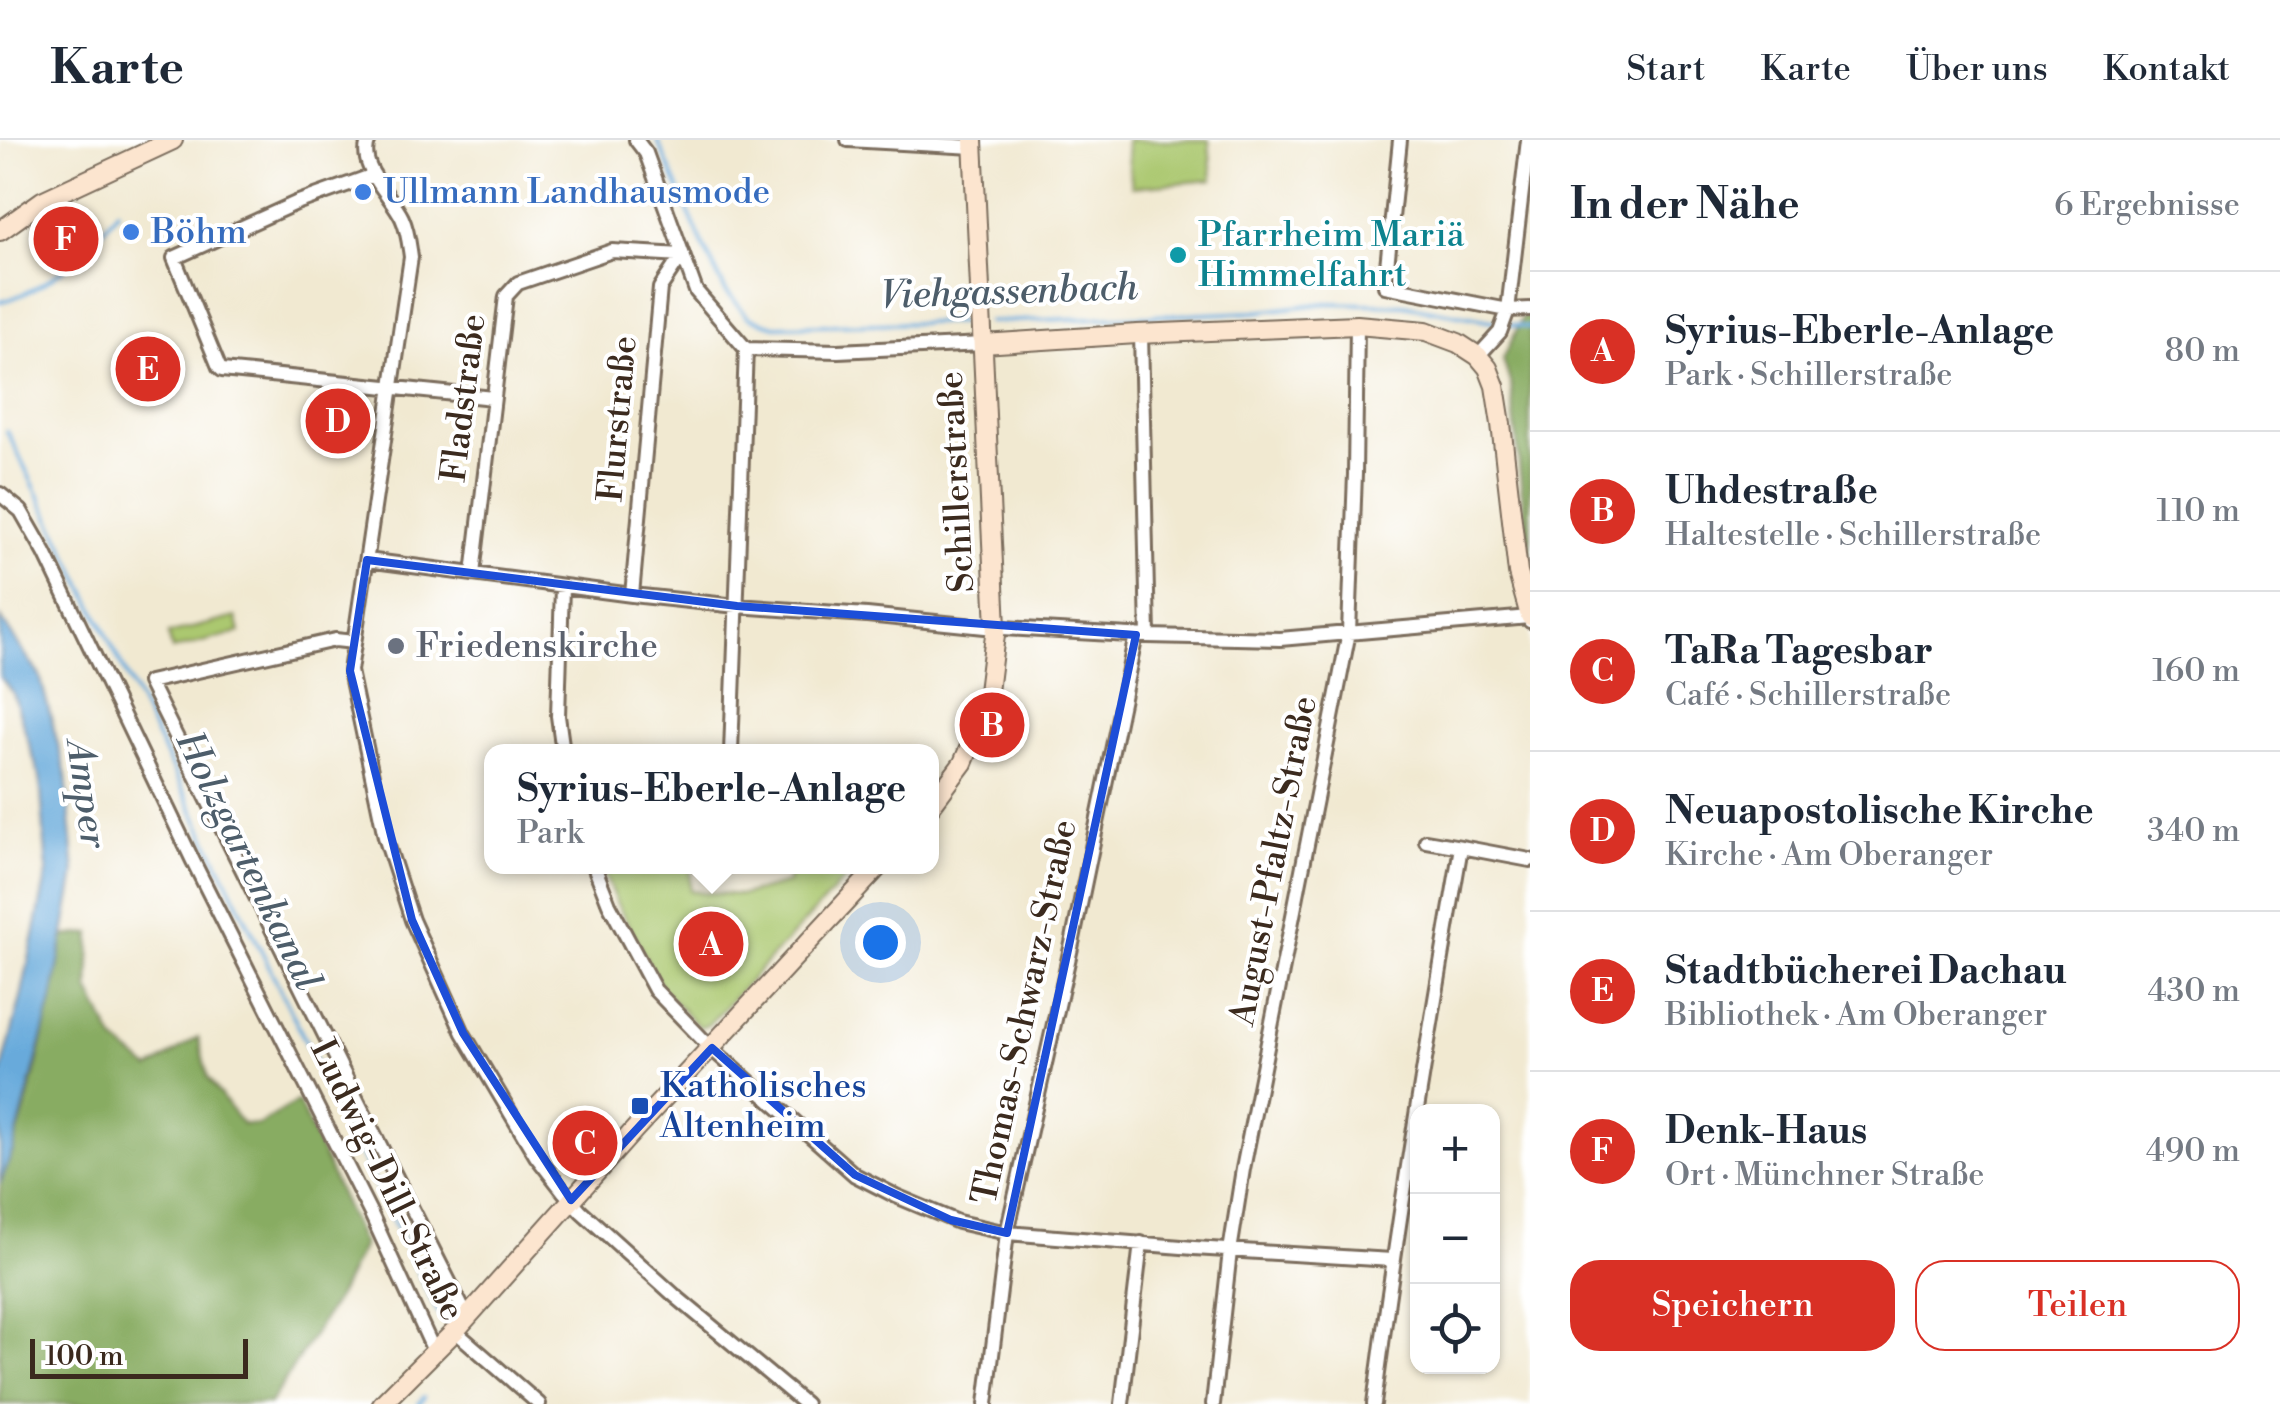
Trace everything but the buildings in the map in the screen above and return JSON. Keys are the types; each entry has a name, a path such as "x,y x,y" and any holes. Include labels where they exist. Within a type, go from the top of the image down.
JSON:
{"street":[{"path":"0,231 56,194 173,140"},
{"path":"369,140 365,154 399,213 408,234 411,257 350,671 385,838 412,920 463,1033 536,1156 571,1200 674,1295 805,1404"},
{"path":"636,140 646,153 696,291 746,348 731,744"},
{"path":"848,140 974,143"},
{"path":"1400,140 1385,286 1507,314 1530,310"},
{"path":"1478,356 1500,332 1507,314 1528,140"},
{"name":"Schillerstraße","path":"939,795 963,763 986,708 996,627 974,143"},
{"path":"374,175 296,203 174,258 219,368 493,398"},
{"name":"Fladstraße","path":"473,574 506,296 518,283 612,252 682,255"},
{"name":"Flurstraße","path":"632,595 660,288 682,255"},
{"path":"367,560 737,606 1142,636 1280,639 1530,618 1495,386 1478,356 1458,343 1426,331 1357,325 983,338 838,351 746,348"},
{"name":"August-Pfaltz-Straße","path":"1213,1404 1243,1169 1349,632 1357,325"},
{"name":"Thomas-Schwarz-Straße","path":"986,1404 1007,1233 1142,636 1141,334"},
{"name":"Ludwig-Dill-Straße","path":"0,494 22,512 45,554 193,862 372,1216 434,1351 382,1404"},
{"path":"562,586 558,716 562,744"},
{"name":"Ludwig-Dill-Straße","path":"354,642 336,640 150,682 364,1114 461,1324"},
{"path":"1426,841 1530,860"},
{"path":"1374,1404 1392,1260 1461,847"},
{"path":"597,874 654,990 854,1176 951,1220 1007,1233 1392,1260"},
{"path":"434,1351 872,874"},
{"path":"1122,1404 1140,1243"},
{"path":"461,1324 539,1404"}],"highlighted area":[{"path":"367,560 737,606 1136,635 1007,1233 951,1220 855,1175 712,1048 571,1200 463,1033 412,920 350,671"}],"green space":[{"path":"1126,140 1209,140 1212,180 1132,187"},
{"path":"1523,316 1530,316 1530,571 1511,386 1503,359"},
{"path":"236,617 240,632 172,650 168,634"},
{"path":"604,874 691,874 690,891 742,895 788,883 789,874 849,874 708,1025 699,1027 661,987"},
{"path":"91,933 89,989 114,1040 150,1069 198,1037 208,1078 242,1124 258,1125 298,1101 363,1245 339,1294 270,1404 0,1404 0,1184 30,1093 63,936"}],"water":[{"path":"0,617 40,676 66,775 75,873 52,1001 13,1150 0,1184 0,1078 47,872 40,778 13,693 0,677"}],"waterway":[{"name":"Viehgassenbach","path":"657,140 725,290 749,318 775,326 973,322"},
{"path":"101,232 118,211"},
{"path":"0,302 47,281 87,249"},
{"name":"Viehgassenbach","path":"988,322 1254,312 1327,303 1404,305 1530,328"},
{"name":"Holzgartenkanal","path":"7,431 439,1314"},
{"path":"419,1404 424,1397"}],"place":[{"name":"Ullmann Landhausmode","path":"363,192"},
{"name":"Böhm","path":"131,232"},
{"name":"Denk-Haus","path":"66,239"},
{"name":"Pfarrheim Mariä Himmelfahrt","path":"1178,255"},
{"name":"Stadtbücherei Dachau","path":"148,369"},
{"name":"Neuapostolische Kirche","path":"338,421"},
{"name":"Friedenskirche","path":"396,646"},
{"name":"Uhdestraße","path":"992,725"},
{"name":"Syrius-Eberle-Anlage","path":"711,944"},
{"name":"Katholisches Altenheim","path":"640,1106"},
{"name":"TaRa Tagesbar","path":"585,1143"}],"water label":[{"name":"Amper","path":"86,794"}]}
